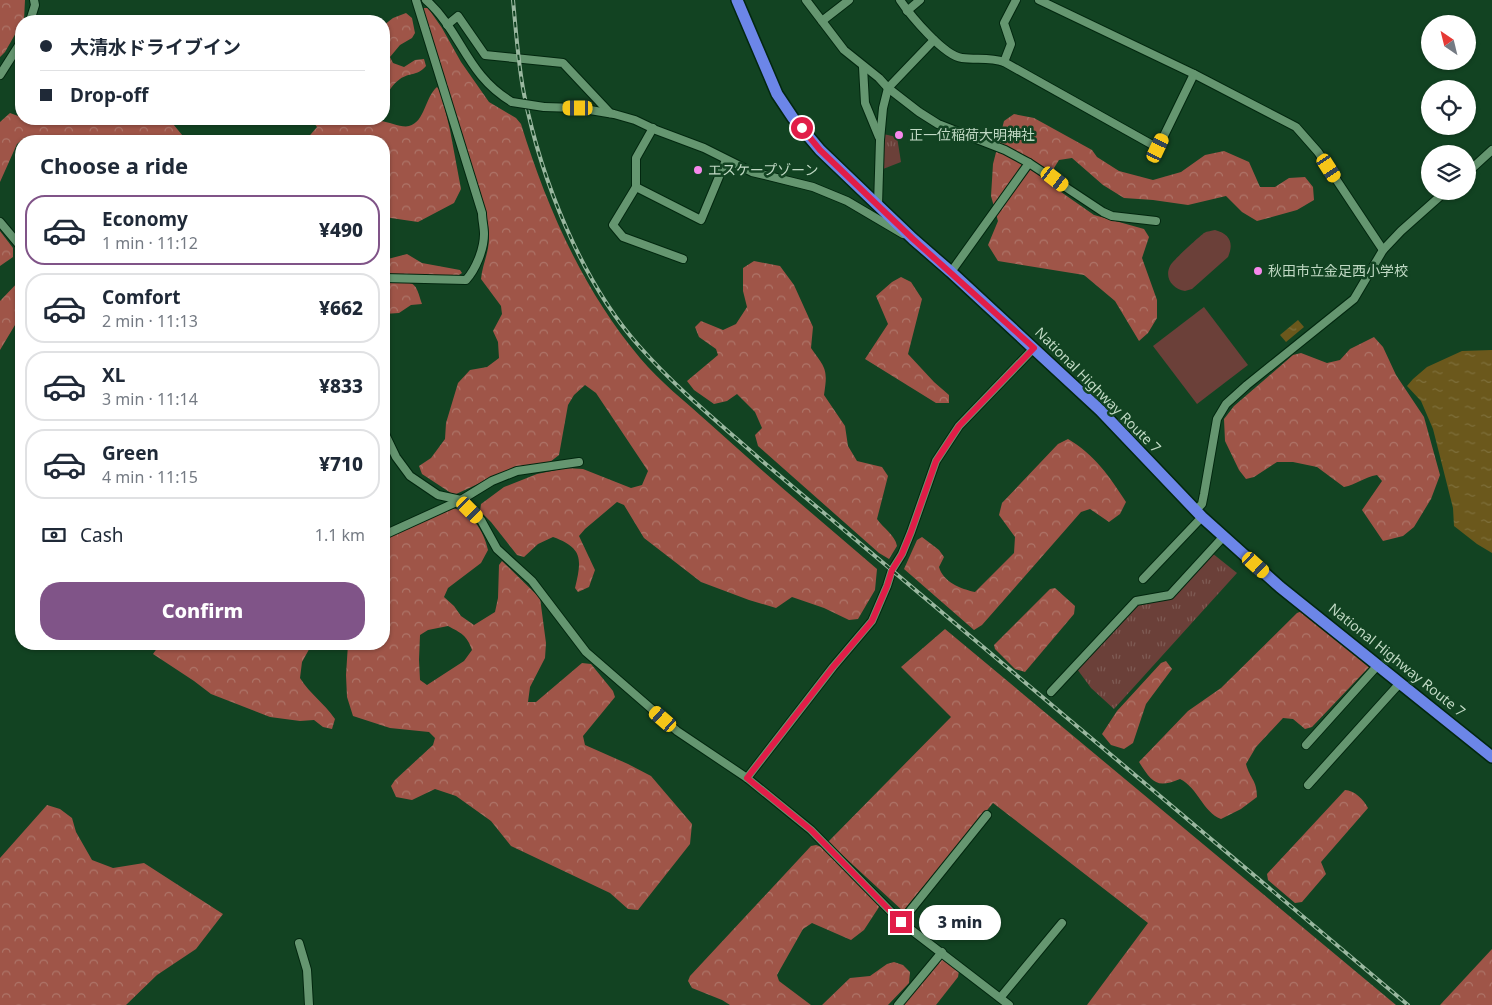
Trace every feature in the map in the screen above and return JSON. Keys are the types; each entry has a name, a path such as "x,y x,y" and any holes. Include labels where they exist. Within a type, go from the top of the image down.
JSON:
{"highway":[{"name":"National Highway Route 7","path":"737,0 776,94 820,150 913,239 1100,410 1199,513 1280,587 1492,757"}],"street":[{"path":"32,15 35,5 34,0"},
{"path":"390,278 466,280 472,273 484,235 482,213 416,0"},
{"path":"426,0 447,25 480,76 494,90 512,102 544,107 578,108 610,113 635,120 704,148 752,172 813,188 847,201 913,239"},
{"path":"806,0 831,36 844,50 879,78 888,88 938,124 1005,150 1029,163 1102,212 1112,216 1156,221"},
{"path":"822,21 849,0"},
{"path":"900,0 907,11 934,40 954,56 960,58 994,58 1004,62 1158,148 1194,74"},
{"path":"907,11 920,0"},
{"path":"1004,62 1011,44 1004,22 1016,0"},
{"path":"1039,0 1194,74 1296,127 1318,152 1384,250"},
{"path":"447,25 458,16 485,55 563,63 610,113"},
{"path":"878,205 880,140 883,108 888,88 934,40"},
{"path":"0,75 15,51"},
{"path":"863,66 866,103 880,140"},
{"path":"652,128 636,158 636,187 613,225 623,238 683,259"},
{"path":"1476,165 1492,150"},
{"path":"636,187 701,220 726,160"},
{"path":"951,272 1029,163"},
{"path":"1143,580 1199,513 1217,419 1226,404 1354,299 1384,250 1401,231 1436,200"},
{"path":"0,222 15,240"},
{"path":"747,778 833,667 872,621 892,570 902,554 911,532 936,461 959,426 1034,348"},
{"path":"390,444 396,457 410,476 438,495 460,500 480,520 497,549 532,581 586,652 677,731 747,778 811,830 901,922 1009,1005"},
{"path":"390,532 460,500 492,481 517,471 579,462"},
{"path":"1050,692 1136,601 1170,595 1224,536"},
{"path":"1306,745 1378,665"},
{"path":"1308,784 1400,683"},
{"path":"901,922 987,815"},
{"path":"1000,998 1062,923"},
{"path":"299,943 307,970 309,1005"},
{"path":"898,1005 942,952"}],"green space":[{"path":"0,0 25,0 24,15 15,15 15,34 0,57"},
{"path":"422,8 428,8 442,28 461,62 489,102 516,118 521,124 555,217 569,247 601,305 640,358 673,392 877,569 875,590 858,619 849,620 824,608 792,597 776,608 701,582 644,538 624,505 617,502 579,536 595,570 589,587 578,592 575,588 579,569 578,556 575,550 563,541 553,537 538,544 524,557 517,555 480,511 481,504 504,487 537,474 566,468 583,469 631,488 642,485 648,471 596,393 585,385 574,395 568,405 559,455 550,462 515,467 454,495 422,474 419,466 431,458 445,439 446,423 458,383 470,370 487,367 499,358 498,342 493,331 502,314 501,306 481,279 489,242 486,216"},
{"path":"406,13 412,18 415,33 412,38 400,45 390,57 390,20"},
{"path":"390,57 393,63 404,67 415,60 424,59 426,66 419,72 400,79 390,89"},
{"path":"437,87 441,92 461,189 454,203 418,222 390,218 390,135 310,135 317,127 316,125 390,124 409,126 414,124 422,115 433,91"},
{"path":"10,113 15,115 15,125 174,125 182,135 15,135 15,148 0,182 0,122"},
{"path":"1014,114 1034,118 1092,150 1097,157 1119,171 1153,180 1181,172 1205,155 1224,151 1249,162 1260,187 1275,187 1289,178 1305,177 1313,187 1314,200 1297,210 1257,221 1242,212 1226,196 1188,205 1124,198 1103,185 1072,158 1059,160 1054,168 1061,192 1094,215 1144,229 1149,237 1142,258 1157,300 1157,318 1148,333 1139,341 1115,301 1084,275 998,261 988,245 998,221 991,196 993,164 1004,121"},
{"path":"883,134 897,137 901,162 883,169"},
{"path":"1215,230 1224,234 1229,240 1231,247 1228,257 1192,289 1185,291 1177,288 1169,279 1168,270 1170,266 1180,254 1204,233"},
{"path":"0,231 13,248 13,257 0,266"},
{"path":"407,254 422,263 460,270 462,273 456,277 390,277 390,258"},
{"path":"754,261 780,266 794,285 813,327 811,348 825,370 824,395 845,426 848,446 857,461 882,467 888,476 877,519 896,542 897,546 889,559 879,553 758,446 755,435 762,428 755,412 737,394 727,401 714,404 694,390 687,381 718,355 716,349 699,337 695,327 701,321 723,330 736,324 747,307 743,291 743,268"},
{"path":"901,277 911,282 922,299 908,354 949,395 949,403 936,403 865,359 888,324 876,296"},
{"path":"390,282 406,282 414,285 422,304 411,305 399,313 390,314"},
{"path":"15,285 15,325 0,350 0,301"},
{"path":"1204,307 1248,365 1197,404 1153,346"},
{"path":"1374,337 1383,347 1396,375 1424,417 1440,475 1431,499 1414,527 1403,536 1383,541 1362,510 1382,481 1377,475 1344,487 1317,467 1293,462 1277,462 1254,477 1246,479 1239,470 1225,441 1224,419 1234,406 1293,355 1301,353 1327,363 1340,360 1350,349"},
{"path":"1068,439 1094,459 1126,502 1120,514 1109,522 1090,509 1081,512 982,625 974,630 904,569 917,540 922,537 939,550 944,557 939,567 948,581 975,592 1014,553 1015,537 999,515 1002,503 1058,444"},
{"path":"451,508 465,513 480,529 488,550 481,563 448,588 444,597 461,616 474,625 495,612 498,598 499,565 502,561 540,598 546,643 545,658 530,687 528,702 536,702 582,663 591,664 613,691 615,697 583,736 585,745 651,776 692,824 690,844 638,910 628,909 610,893 511,846 491,821 456,796 435,789 412,800 396,797 391,786 433,745 435,738 429,732 390,728 353,716 347,697 348,650 390,650 390,535","holes":["448,626 466,638 472,650 464,661 427,685 420,680 420,635 428,630"]},
{"path":"1212,553 1237,573 1114,709 1091,688 1077,669 1137,604 1170,599"},
{"path":"1055,588 1075,606 1074,614 1025,672 1015,669 995,649 994,645 1050,589"},
{"path":"1302,611 1365,661 1369,667 1312,727 1305,729 1293,719 1283,718 1256,747 1246,764 1255,783 1257,797 1241,809 1221,819 1215,816 1191,788 1180,779 1160,783 1151,779 1139,762 1188,711 1221,688 1297,613"},
{"path":"945,629 1396,1005 1087,1005 1148,923 993,803 903,911 828,842 951,717 901,667"},
{"path":"156,650 309,650 302,662 300,678 335,719 332,729 323,727 314,720 300,721 270,717 211,694 153,654"},
{"path":"1166,661 1172,669 1146,704 1133,743 1124,749 1111,745 1102,734 1117,711 1161,663"},
{"path":"1345,790 1358,796 1368,808 1321,862 1326,874 1302,902 1295,903 1268,880 1267,874"},
{"path":"47,805 60,809 72,818 76,832 92,860 113,868 144,863 223,914 196,949 157,975 126,1005 0,1005 0,858"},
{"path":"811,846 822,847 879,903 879,907 864,930 851,940 812,923 803,929 777,975 779,981 811,1005 730,1005 692,988 688,981 690,976"},
{"path":"1492,949 1492,1005 1440,1005"},
{"path":"940,958 944,958 959,971 958,977 936,1005 900,1005"},
{"path":"894,962 903,965 910,972 909,983 888,1005 822,1005 850,978 870,976 887,964"}],"water":[{"path":"1298,320 1304,327 1286,342 1280,335"},
{"path":"1492,350 1492,553 1454,526 1453,508 1433,429 1421,401 1407,386 1427,367 1462,351"}],"railway":[{"path":"513,0 524,94 531,127 553,194 566,228 599,291 618,320 639,346 683,391 761,460 1408,1005"}],"place":[{"name":"正一位稲荷大明神社","path":"899,135"},
{"name":"エスケープゾーン","path":"698,170"},
{"name":"秋田市立金足西小学校","path":"1258,271"}],"route":[{"path":"802,128 820,150 913,239 1034,348 959,426 936,461 924,500 902,554 892,570 872,621 833,667 747,778 811,830 901,922"}]}
